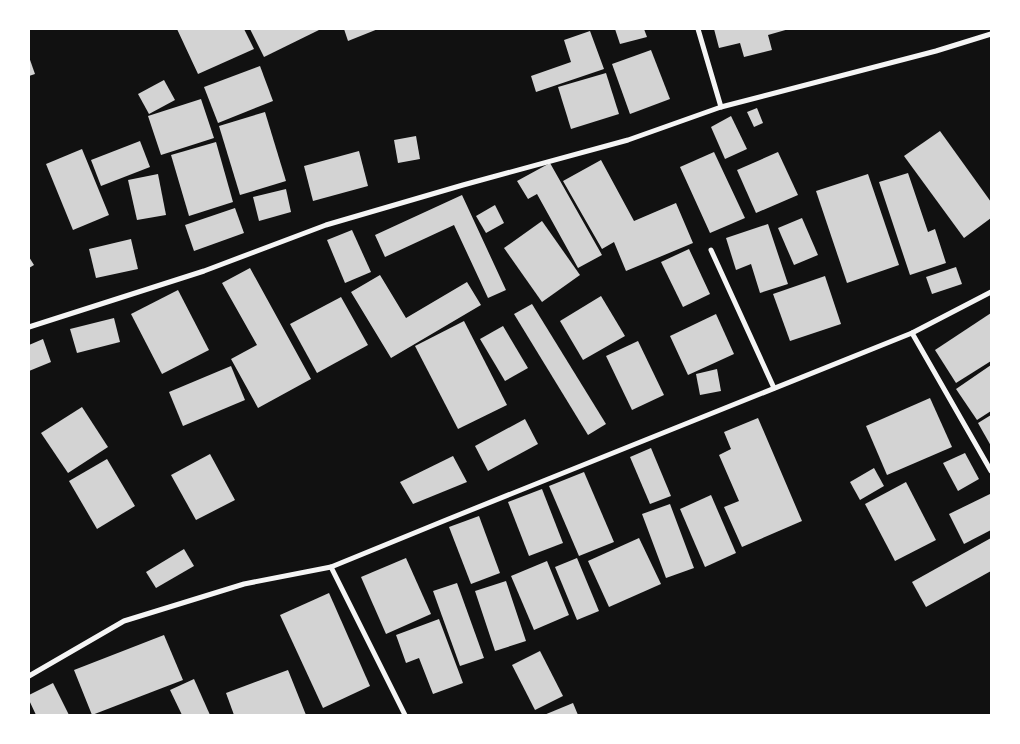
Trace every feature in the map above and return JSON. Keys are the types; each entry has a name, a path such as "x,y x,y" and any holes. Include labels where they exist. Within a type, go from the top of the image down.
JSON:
{"street":[{"path":"698,29 721,107"},
{"path":"29,327 204,271 326,225 628,140 721,107 936,51 991,34"},
{"path":"711,250 774,388"},
{"path":"29,676 124,621 244,584 331,567 912,333 991,292"},
{"path":"912,333 991,471"},
{"path":"331,567 405,715"}],"building":[{"path":"177,29 244,29 254,49 198,74"},
{"path":"250,29 321,29 264,57"},
{"path":"344,29 378,29 348,41"},
{"path":"615,29 644,29 647,37 620,44"},
{"path":"714,29 789,29 768,35 772,50 744,57 740,43 719,48"},
{"path":"590,31 604,69 536,92 531,76 571,62 564,40"},
{"path":"651,50 670,99 630,114 612,64"},
{"path":"29,57 35,74 29,76"},
{"path":"260,66 273,101 218,123 204,87"},
{"path":"606,73 619,114 571,129 558,87"},
{"path":"164,80 175,100 149,114 138,94"},
{"path":"201,99 214,138 161,155 148,116"},
{"path":"757,108 763,123 754,127 747,112"},
{"path":"265,112 286,181 240,195 219,126"},
{"path":"731,116 747,149 725,159 711,127"},
{"path":"940,131 991,202 991,218 964,238 904,156"},
{"path":"416,136 420,159 398,163 394,140"},
{"path":"140,141 150,167 101,186 91,160"},
{"path":"216,142 233,202 189,216 171,155"},
{"path":"82,149 109,215 73,230 46,164"},
{"path":"359,151 368,186 313,201 304,166"},
{"path":"714,152 745,218 710,233 680,167"},
{"path":"778,152 798,195 756,213 737,170"},
{"path":"601,160 634,221 676,203 693,243 626,271 614,242 602,249 563,181"},
{"path":"550,163 602,255 578,268 537,194 528,199 517,181"},
{"path":"908,173 928,232 935,229 946,263 910,275 879,182"},
{"path":"158,174 166,215 137,220 128,180"},
{"path":"868,174 899,265 847,283 816,191"},
{"path":"286,189 291,212 259,221 253,197"},
{"path":"462,195 506,290 488,298 454,225 385,257 375,235"},
{"path":"495,205 504,223 486,233 476,216"},
{"path":"235,208 244,233 194,251 185,225"},
{"path":"802,218 818,255 794,265 778,228"},
{"path":"542,221 580,275 542,302 504,248"},
{"path":"768,224 788,284 760,293 751,264 736,270 726,238"},
{"path":"352,230 371,272 345,283 327,240"},
{"path":"131,239 138,269 96,278 89,249"},
{"path":"689,249 710,294 683,307 661,262"},
{"path":"29,257 34,265 29,268"},
{"path":"956,267 962,284 932,294 926,277"},
{"path":"250,268 311,379 258,408 231,359 257,345 222,283"},
{"path":"380,275 406,318 467,282 481,305 391,358 351,292"},
{"path":"825,276 841,324 790,341 773,294"},
{"path":"178,290 209,350 162,374 131,314"},
{"path":"601,296 625,336 583,360 560,321"},
{"path":"341,297 368,345 317,373 290,324"},
{"path":"532,304 606,424 588,435 514,314"},
{"path":"991,313 991,361 956,383 935,350"},
{"path":"716,314 734,354 688,375 670,336"},
{"path":"114,318 120,342 77,353 70,329"},
{"path":"464,321 507,405 458,429 415,346"},
{"path":"503,326 528,368 505,381 480,339"},
{"path":"43,339 51,362 29,371 29,345"},
{"path":"638,341 664,395 632,410 606,356"},
{"path":"991,365 991,411 977,420 956,389"},
{"path":"231,366 245,400 183,426 169,392"},
{"path":"717,369 721,391 700,395 696,374"},
{"path":"930,398 952,447 887,475 866,426"},
{"path":"82,407 108,447 68,473 41,433"},
{"path":"991,415 991,446 978,423"},
{"path":"758,418 802,521 742,547 724,507 739,501 719,455 731,449 724,432"},
{"path":"525,419 538,444 488,471 475,446"},
{"path":"651,448 671,496 650,504 630,457"},
{"path":"965,453 979,479 958,491 943,463"},
{"path":"210,454 235,500 196,520 171,475"},
{"path":"453,456 467,482 413,504 400,482"},
{"path":"107,459 135,506 97,529 69,481"},
{"path":"874,468 884,486 860,500 850,482"},
{"path":"584,472 614,542 579,556 549,486"},
{"path":"906,482 936,540 895,561 865,504"},
{"path":"542,489 563,543 529,556 508,502"},
{"path":"990,494 991,530 964,544 949,514"},
{"path":"711,495 736,553 705,567 680,509"},
{"path":"670,504 694,568 666,578 642,514"},
{"path":"479,516 500,573 471,584 449,527"},
{"path":"639,538 661,584 609,607 588,561"},
{"path":"991,538 991,571 926,607 912,582"},
{"path":"184,549 194,566 156,588 146,572"},
{"path":"406,558 431,614 386,634 361,577"},
{"path":"577,558 599,611 577,620 555,567"},
{"path":"547,561 569,615 534,630 511,576"},
{"path":"506,581 526,641 495,651 475,591"},
{"path":"457,583 484,658 460,666 433,591"},
{"path":"329,593 370,686 323,708 280,615"},
{"path":"439,619 463,683 433,694 419,658 406,663 396,635"},
{"path":"164,635 183,680 92,715 74,670"},
{"path":"540,651 563,696 535,710 512,665"},
{"path":"288,670 306,715 234,715 226,693"},
{"path":"194,679 210,715 182,715 170,690"},
{"path":"53,683 69,715 36,715 29,700 29,695"},
{"path":"573,703 578,715 544,715"}]}
